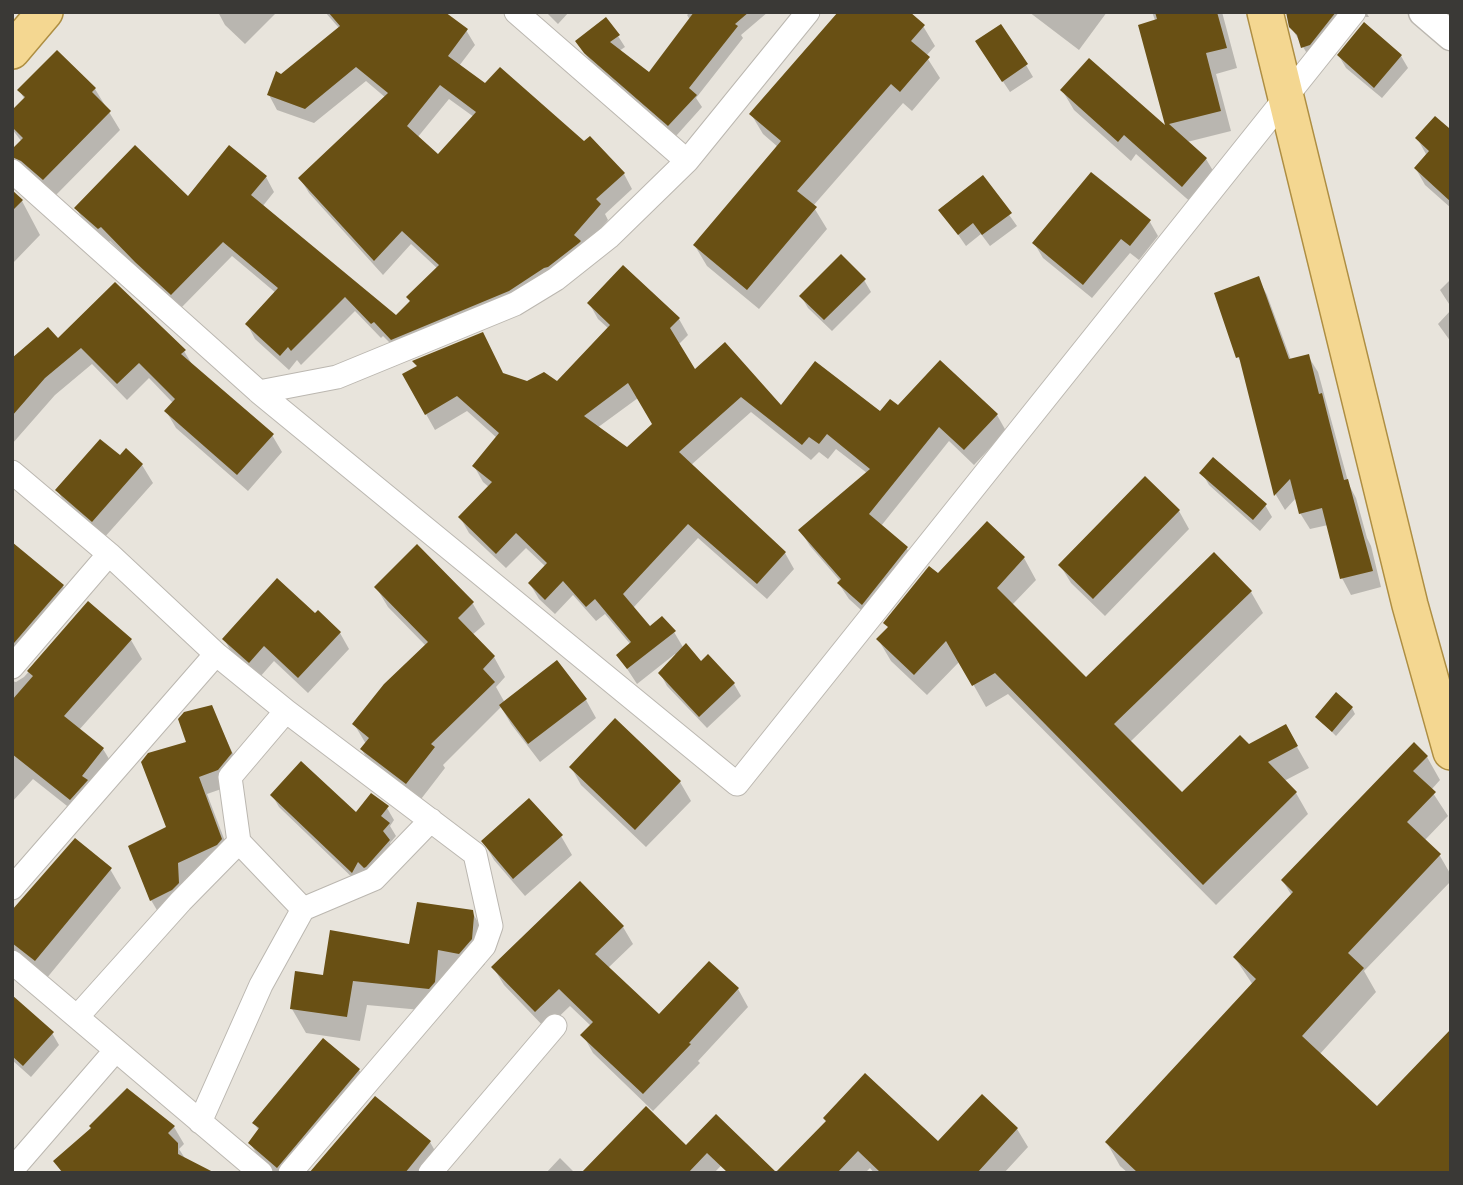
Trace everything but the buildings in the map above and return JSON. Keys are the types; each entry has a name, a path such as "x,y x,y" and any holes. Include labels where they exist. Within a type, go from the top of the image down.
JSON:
{"main road":[{"path":"12,51 45,12"},
{"path":"1265,12 1410,605 1451,752"}],"street":[{"path":"516,12 687,161"},
{"path":"259,392 337,377 515,304 556,279 609,237 687,161 808,12"},
{"path":"12,171 259,392 737,784 1354,12"},
{"path":"1423,12 1451,36"},
{"path":"12,472 109,554 216,654 286,711 475,854 491,926 484,946 290,1173"},
{"path":"12,667 109,554"},
{"path":"12,888 216,654"},
{"path":"286,711 230,777 239,842 303,909"},
{"path":"200,1122 261,985 303,909 374,879 431,820"},
{"path":"77,1017 181,901 239,842"},
{"path":"12,962 261,1173"},
{"path":"430,1173 555,1026"},
{"path":"12,1170 116,1051"}]}
